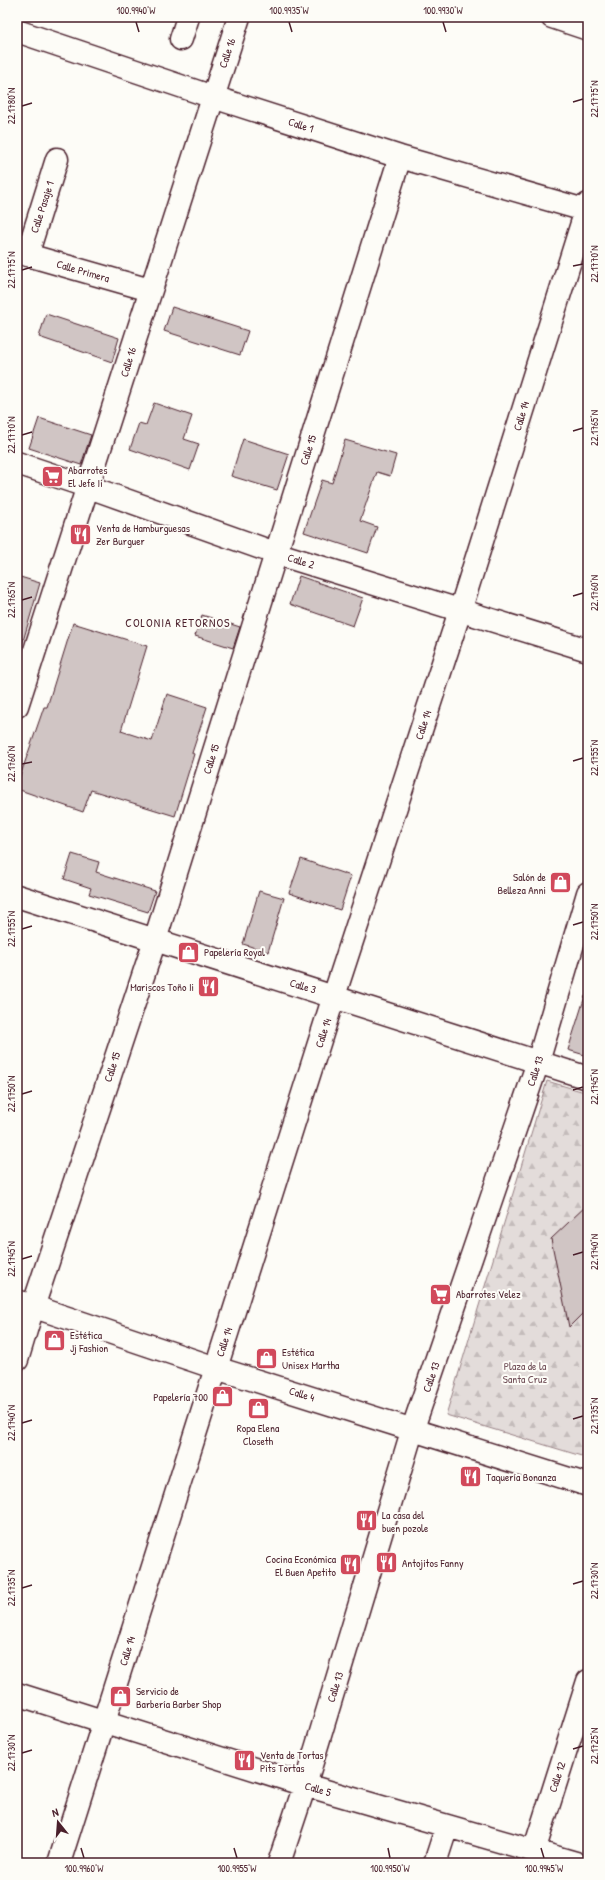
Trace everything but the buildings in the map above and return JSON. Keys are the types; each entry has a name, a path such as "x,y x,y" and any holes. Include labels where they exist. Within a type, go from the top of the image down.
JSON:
{"street":[{"path":"182,40 188,17"},
{"name":"Calle 16","path":"17,706 20,683 89,486 150,290 239,17"},
{"path":"552,17 588,29"},
{"name":"Calle 1","path":"17,31 213,97 400,157 587,209"},
{"name":"Calle 15","path":"17,1360 25,1304 154,940 400,157"},
{"name":"Calle Pasaje 1","path":"22,253 58,159"},
{"name":"Calle 14","path":"59,1863 105,1722 334,996 460,611 587,209"},
{"name":"Calle Primera","path":"22,253 150,290"},
{"name":"Calle 2","path":"17,464 89,486 275,553 588,650"},
{"name":"Calle 13","path":"279,1863 305,1785 413,1428 538,1062 588,893"},
{"name":"Calle 3","path":"17,896 588,1078"},
{"name":"Calle 4","path":"25,1304 216,1368 413,1428 588,1485"},
{"name":"Calle 12","path":"534,1851 588,1681"},
{"name":"Calle 5","path":"17,1694 305,1785 576,1863"},
{"path":"435,1863 447,1826"}],"green space":[{"name":"Plaza de la Santa Cruz","path":"547,1081 588,1093 588,1458 446,1415"}],"place":[{"name":"Abarrotes El Jefe Ii","path":"52,476"},
{"name":"Venta de Hamburguesas Zer Burguer","path":"80,534"},
{"name":"Salón de Belleza Anni","path":"561,883"},
{"name":"Papelería Royal","path":"189,952"},
{"name":"Mariscos Toño Ii","path":"209,987"},
{"name":"Abarrotes Velez","path":"440,1294"},
{"name":"Estética Jj Fashion","path":"55,1341"},
{"name":"Estética Unisex Martha","path":"267,1358"},
{"name":"Papelería 700","path":"223,1397"},
{"name":"Ropa Elena Closeth","path":"258,1408"},
{"name":"Taquería Bonanza","path":"471,1477"},
{"name":"La casa del buen pozole","path":"366,1521"},
{"name":"Antojitos Fanny","path":"386,1563"},
{"name":"Cocina Económica El Buen Apetito","path":"351,1565"},
{"name":"Servicio de Barbería Barber Shop","path":"121,1697"},
{"name":"Venta de Tortas Pits Tortas","path":"244,1761"}],"district":[{"name":"COLONIA RETORNOS","path":"178,622"}]}
